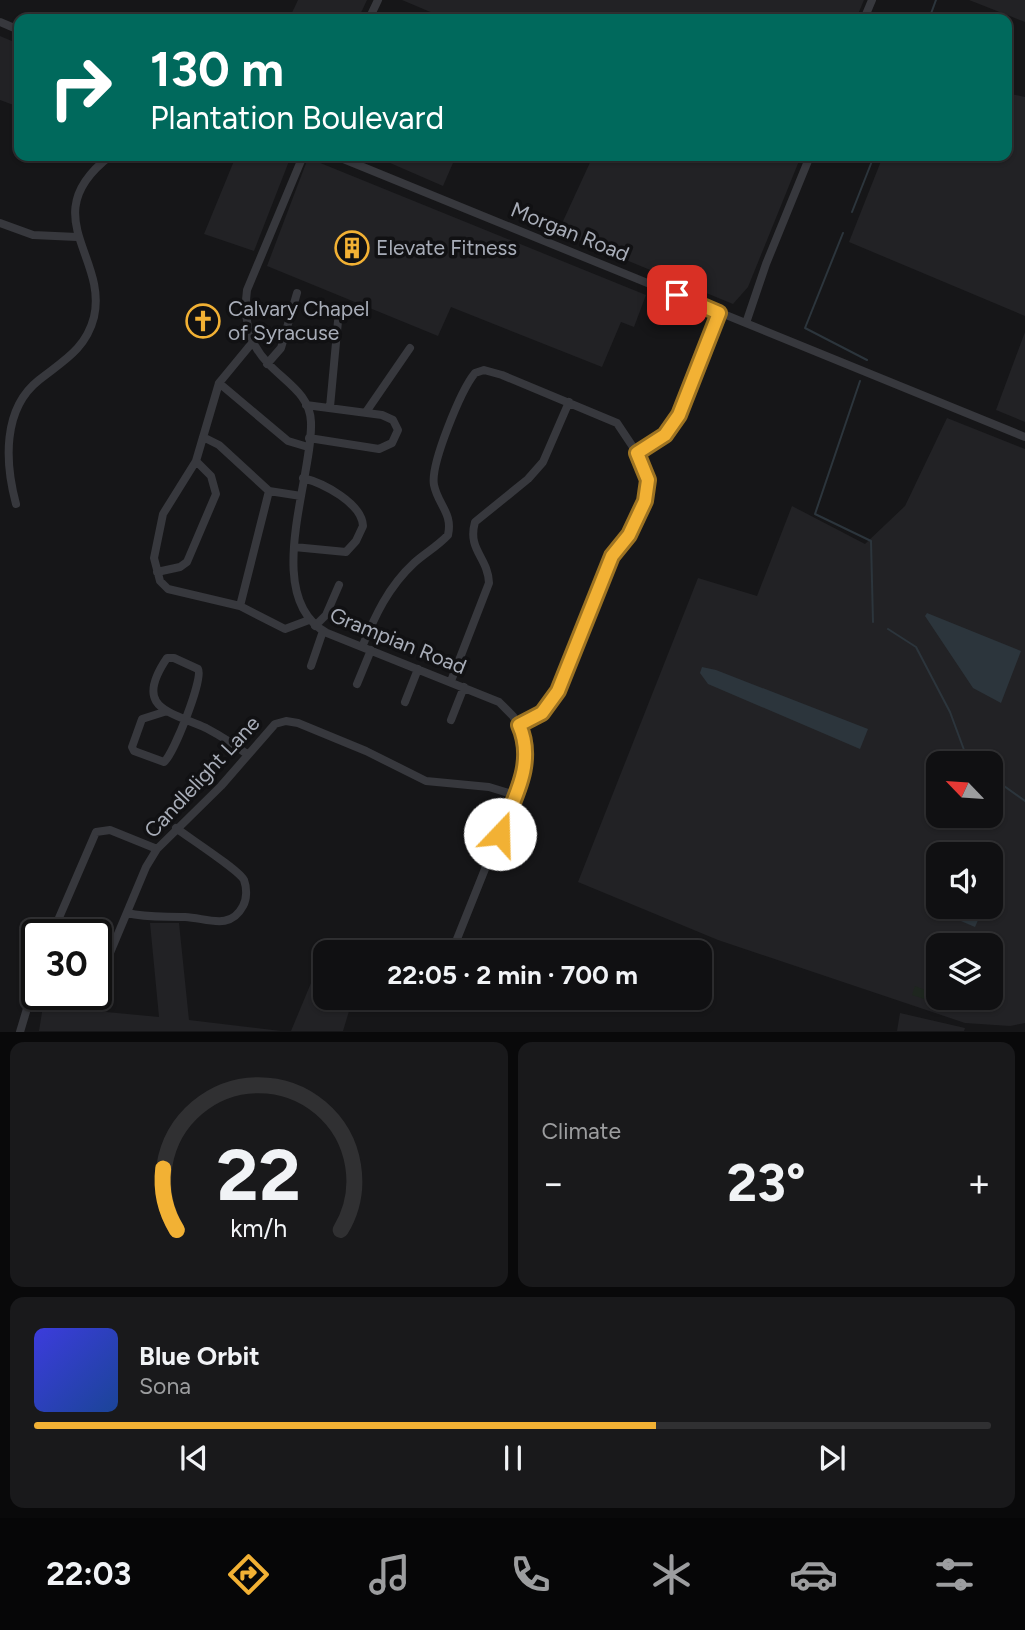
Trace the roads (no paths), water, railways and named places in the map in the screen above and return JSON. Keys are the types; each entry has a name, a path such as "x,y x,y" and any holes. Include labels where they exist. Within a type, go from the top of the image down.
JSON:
{"street":[{"path":"16,504 8,453 16,413 29,390 76,351 94,316 96,298 77,237 75,211 81,190 95,168 104,161"},
{"path":"219,383 288,441 383,448 392,443 398,430 389,417 306,405 252,344 245,320 247,290 301,161"},
{"name":"Morgan Road","path":"348,161 1025,437"},
{"path":"746,323 766,264 808,161"},
{"path":"0,223 33,235 77,237"},
{"path":"267,364 281,348 297,293"},
{"path":"637,453 665,435 679,415 719,313"},
{"path":"330,407 338,321"},
{"path":"252,344 219,383 196,461 163,514 155,544 157,572 168,589 240,606 285,629 316,626"},
{"path":"366,412 410,348"},
{"path":"357,684 379,606 393,585 414,563 445,539 450,528 448,511 437,496 433,471 475,373 484,370 569,402 617,424 637,453 648,480 645,501 629,535 612,556 558,691 542,713 519,725 527,754 515,795 457,940"},
{"path":"451,681 489,583 486,566 473,546 473,530 480,516 519,487 543,462 569,402"},
{"name":"Grampian Road","path":"306,405 311,422 294,547 299,594 316,626 499,702 519,725"},
{"path":"203,438 219,445 269,492 301,496"},
{"path":"157,572 180,567 187,562 216,494 211,476 196,461"},
{"path":"294,547 346,552 356,541 363,526 358,512 327,487 303,478"},
{"path":"240,606 269,492"},
{"path":"311,666 316,626 326,615 339,585"},
{"path":"164,712 142,719 134,735 134,751 164,761 184,720 201,673 174,658 167,658 155,682 154,696 164,712 184,720 223,737 247,755"},
{"path":"405,702 418,669"},
{"path":"451,720 464,687"},
{"name":"Candlelight Lane","path":"112,948 156,849 221,786 269,728 286,721 337,738 426,781 489,787 515,795"},
{"path":"127,913 149,918 186,917 216,923 233,918 242,909 246,890 243,878 232,867 208,853 176,828"},
{"path":"58,919 96,832 110,830 156,849"},
{"path":"20,1031 26,1010"}],"waterway":[{"path":"931,14 936,0"},
{"path":"852,212 872,161"},
{"path":"843,233 805,328 867,360"},
{"path":"860,381 815,514 871,541 873,622"},
{"path":"888,629 916,647 950,712 964,751"},
{"path":"1003,785 1025,801"}],"place":[{"name":"Elevate Fitness","path":"352,248"},
{"name":"Calvary Chapel of Syracuse","path":"203,321"}]}
